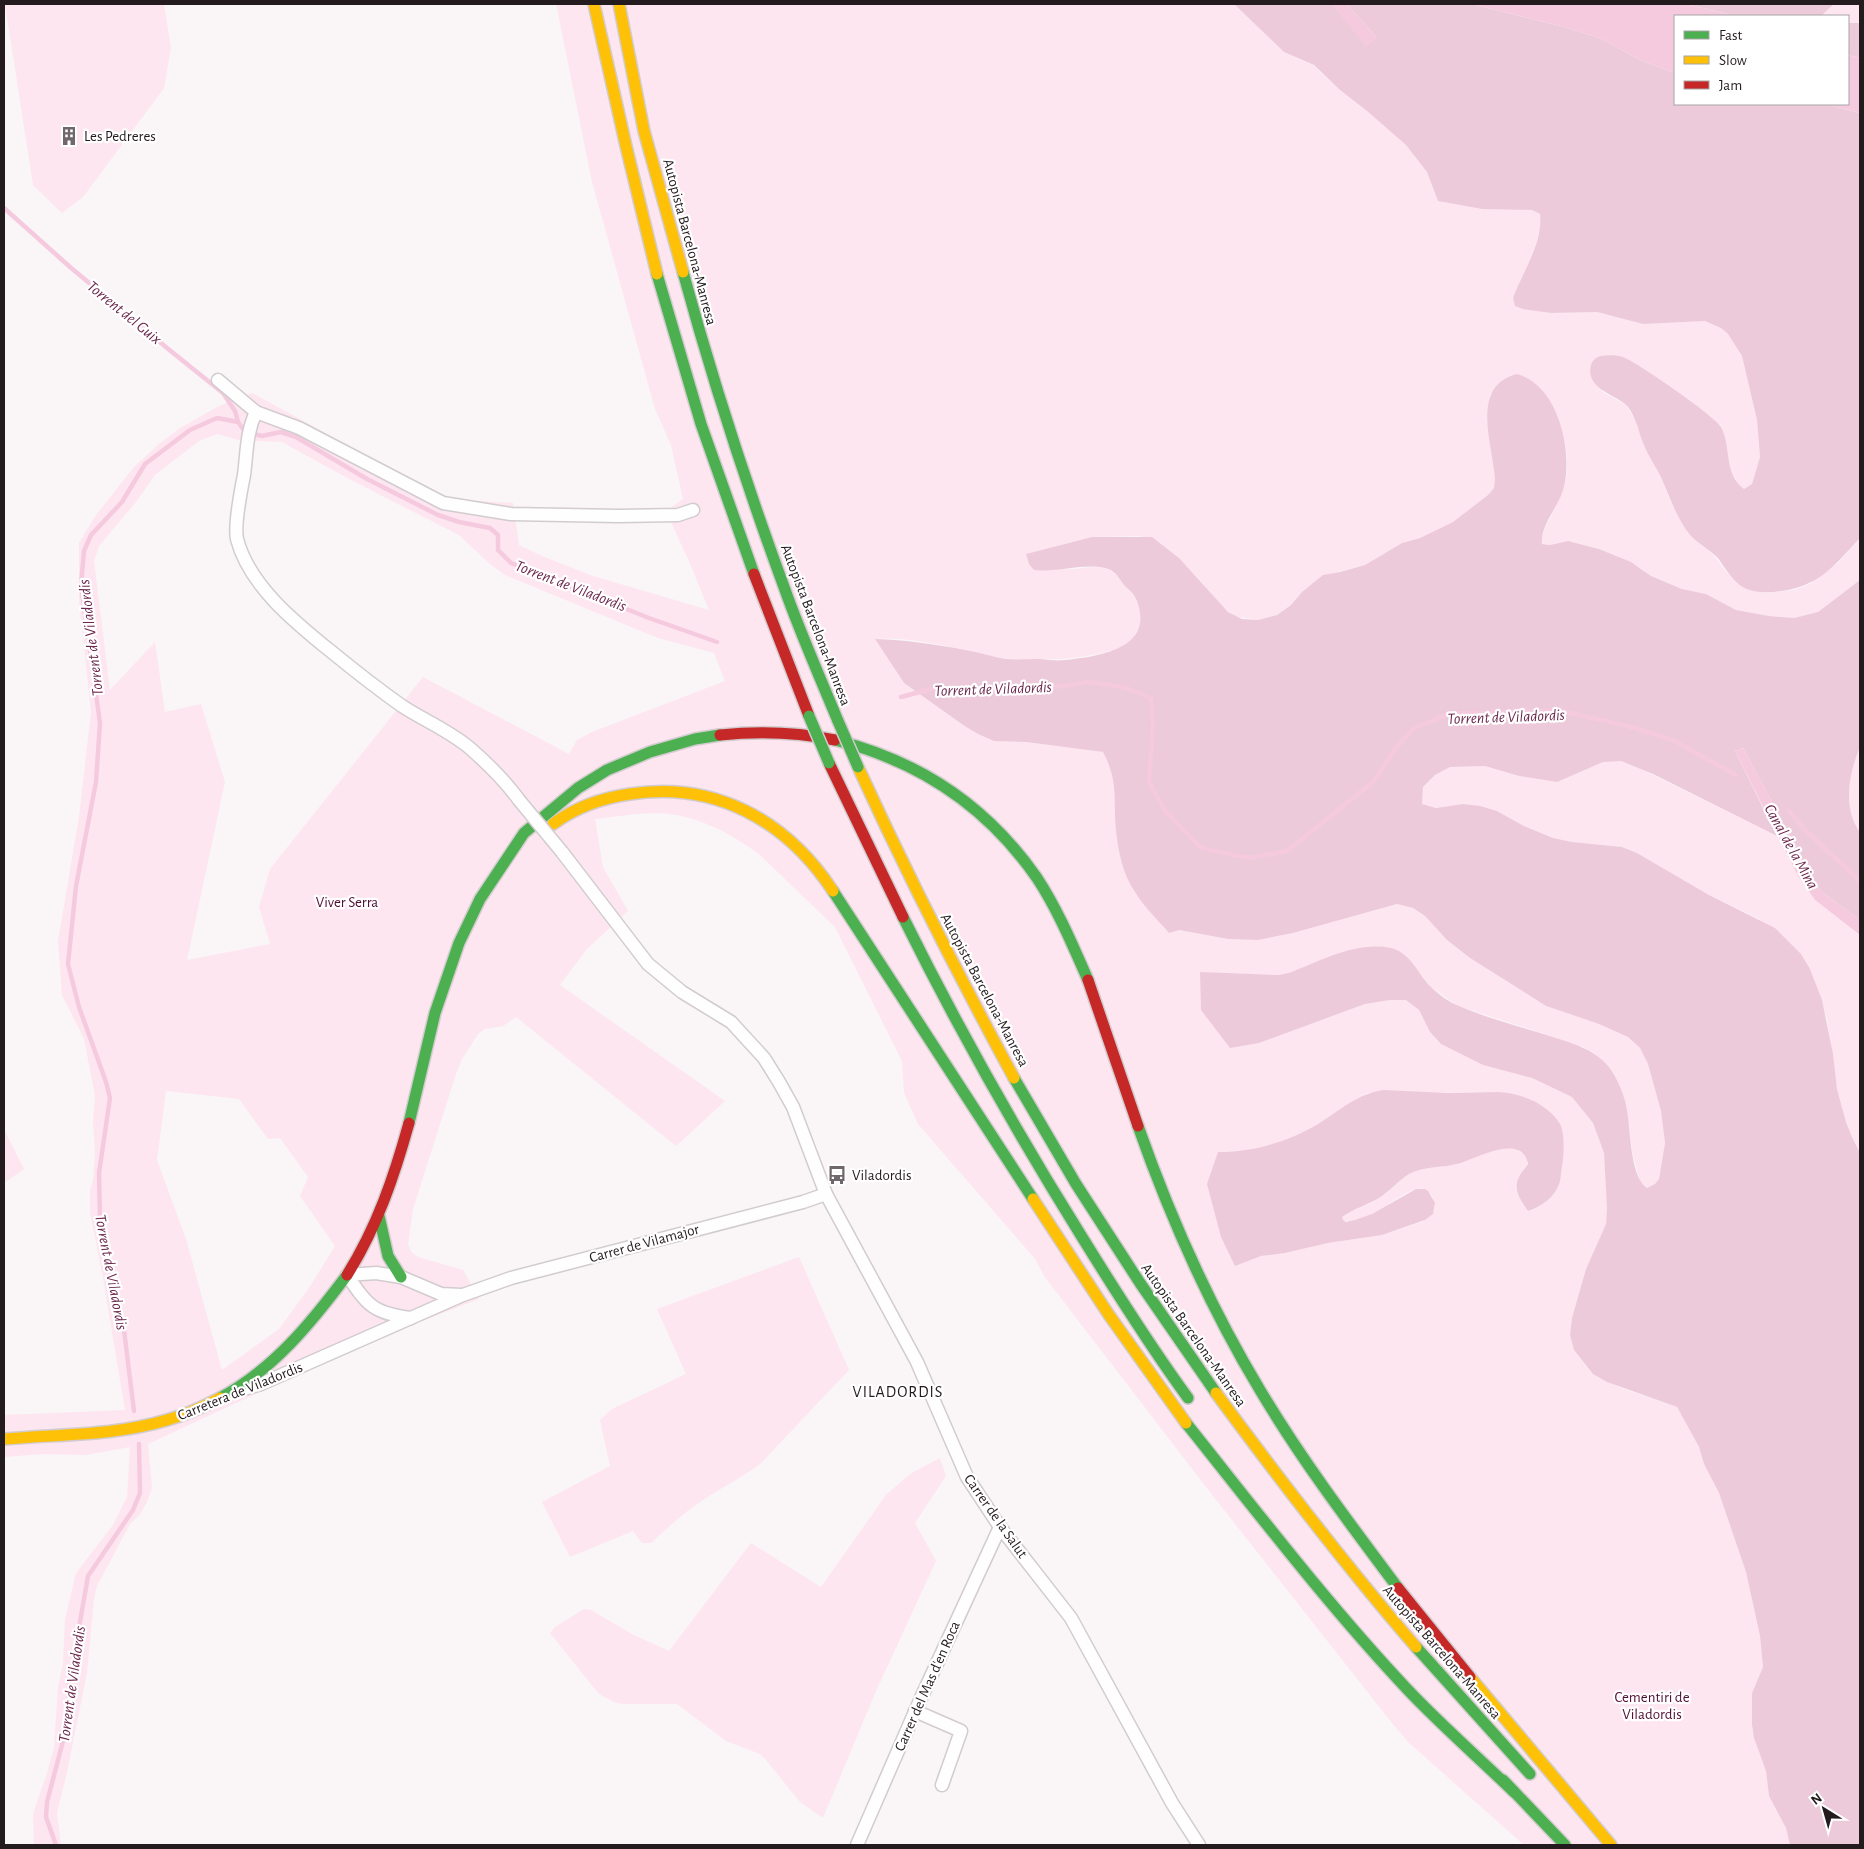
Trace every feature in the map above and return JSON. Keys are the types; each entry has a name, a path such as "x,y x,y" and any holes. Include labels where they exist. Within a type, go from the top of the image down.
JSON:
{"main road":[{"path":"594,4 623,142 655,269 688,382 736,529 829,763 898,910 965,1040 1000,1102 1108,1279 1196,1408"},
{"name":"Autopista Barcelona-Manresa","path":"619,4 644,131 711,373 742,469 785,590 838,721 911,882 949,957 1025,1096 1082,1192 1133,1273 1205,1379 1276,1475 1350,1569 1435,1670 1539,1783"},
{"path":"224,1395 260,1371 283,1352 325,1306 361,1252 379,1216 392,1178 445,982 460,940 479,901 512,854 517,842 530,827 587,782 617,766 673,744 711,736 744,732 780,732 832,738 875,752 920,771 940,782 984,817 1012,845 1032,870 1066,927 1092,991 1135,1116 1177,1227 1221,1322 1256,1383 1312,1470 1380,1565 1464,1672 1611,1845"},
{"path":"512,854 523,849 556,822 576,810 600,800 644,790 666,790 696,794 728,803 764,821 784,834 826,881 1099,1299 1184,1420 1307,1574 1358,1634 1408,1690 1514,1792"},
{"path":"379,1216 385,1248 391,1265 401,1277"},
{"name":"Carretera de Viladordis","path":"4,1439 101,1432 142,1426 179,1416 224,1395"},
{"path":"1379,1641 1514,1792 1565,1845"},
{"path":"1572,1818 1599,1845"}],"street":[{"path":"218,380 256,412 299,428 443,503 510,514 678,515 693,510"},
{"name":"Carrer de la Salut","path":"256,412 250,424 246,445 236,536 249,567 265,590 301,628 403,706 448,732 472,749 519,800 562,852 648,964 682,992 731,1022 764,1058 793,1107 826,1194 917,1362 967,1477 1000,1527 1071,1618 1172,1803 1199,1845"},
{"name":"Carrer de Vilamajor","path":"463,1295 511,1278 803,1202 826,1194"},
{"path":"347,1275 376,1273 401,1277 442,1294 463,1295"},
{"path":"347,1275 368,1304 382,1313 411,1318"},
{"name":"Carretera de Viladordis","path":"224,1395 261,1384 463,1295"},
{"name":"Carrer del Mas d'en Roca","path":"857,1845 915,1711 1000,1527"},
{"path":"915,1711 961,1731 942,1785"}],"green space":[{"path":"5,4 164,4 171,48 164,88 83,197 62,213 33,185"},
{"path":"556,4 1234,4 1284,52 1313,65 1406,145 1427,172 1438,201 1482,209 1532,210 1540,214 1538,236 1514,298 1515,306 1551,313 1597,312 1643,324 1705,321 1721,328 1728,334 1742,356 1757,420 1760,457 1752,484 1744,489 1739,485 1730,470 1721,426 1664,382 1624,357 1592,379 1603,392 1626,405 1635,420 1644,445 1657,468 1672,504 1686,529 1698,543 1711,552 1727,573 1742,586 1768,593 1794,590 1810,584 1838,563 1860,538 1860,580 1818,612 1794,618 1736,610 1706,594 1682,589 1651,576 1639,567 1599,549 1568,541 1550,545 1542,544 1542,536 1566,480 1567,461 1565,443 1557,416 1491,393 1487,411 1496,479 1494,488 1488,495 1453,522 1420,538 1402,543 1365,565 1330,574 1302,592 1291,605 1277,615 1258,620 1234,616 1222,606 1179,558 1140,536 1092,537 1026,554 1029,564 1069,569 1099,567 1107,569 1116,575 1134,597 1140,616 1140,624 1136,634 1130,641 1117,649 1075,658 1017,660 923,642 875,639 904,683 980,735 994,741 1026,742 1103,752 1111,766 1115,782 1116,829 1134,891 1154,915 1179,930 1228,939 1258,940 1293,933 1397,904 1413,908 1425,916 1447,940 1470,958 1546,1006 1599,1024 1628,1037 1640,1048 1648,1064 1661,1111 1665,1143 1659,1179 1655,1184 1647,1188 1640,1181 1633,1155 1626,1106 1609,1067 1595,1054 1583,1047 1458,1006 1431,987 1410,961 1279,975 1200,973 1259,1043 1365,1004 1390,1000 1406,1000 1419,1010 1430,1032 1441,1044 1483,1065 1532,1078 1572,1097 1593,1123 1604,1153 1606,1224 1586,1269 1572,1318 1570,1335 1574,1350 1593,1374 1621,1388 1677,1407 1699,1447 1704,1464 1719,1493 1746,1572 1760,1636 1763,1667 1752,1693 1752,1728 1766,1771 1769,1796 1786,1828 1790,1845 1524,1845 1408,1742 1206,1487 1044,1276 1036,1260 918,1124 904,1093 902,1061 835,927 759,854 736,838 698,821 671,814 657,813 595,819 603,867 628,911 586,950 560,985 725,1101 676,1146 516,1017 503,1026 485,1029 478,1034 462,1059 456,1074 413,1209 408,1244 411,1252 418,1257 463,1270 479,1299 365,1343 148,1444 152,1488 147,1502 140,1514 130,1524 97,1586 94,1599 87,1673 57,1813 61,1845 34,1845 33,1814 54,1747 58,1687 63,1664 65,1619 76,1573 113,1525 127,1497 130,1447 86,1455 43,1454 4,1457 4,1415 125,1410 90,1212 90,1189 93,1180 95,1154 93,1122 95,1096 84,1039 62,995 58,941 79,817 91,712 79,601 79,543 96,515 134,467 159,444 180,428 219,406 252,393 446,499 513,503 519,545 542,556 593,576 709,610 666,511 683,499 671,445 655,409 592,182","holes":["217,434 239,440 282,442 349,479 459,535 490,564 505,575 658,638 714,653 725,681 592,732 577,740 569,754 423,677 270,869 259,907 270,944 187,960 225,782 201,704 165,712 155,642 110,690 94,561 99,546 136,502 155,475 199,441","166,1091 239,1099 268,1139 280,1138 308,1177 300,1196 335,1246 309,1288 279,1329 222,1370 186,1239 157,1160","1500,1092 1521,1097 1541,1105 1557,1120 1562,1133 1563,1154 1556,1191 1544,1204 1528,1210 1516,1190 1517,1181 1527,1165 1527,1160 1518,1150 1510,1148 1501,1149 1457,1164 1414,1171 1379,1198 1342,1217 1343,1220 1360,1220 1406,1193 1416,1189 1425,1189 1432,1196 1435,1207 1433,1214 1422,1222 1382,1235 1261,1256 1218,1152 1258,1148 1285,1140 1309,1129 1367,1093"]},
{"path":"1834,4 1860,4 1860,23 1849,23 1849,15 1822,15"},
{"path":"1860,747 1860,832 1854,823 1851,812 1849,790 1850,779"},
{"path":"1603,761 1621,761 1637,767 1777,836 1798,876 1815,900 1860,935 1860,1153 1846,1122 1837,1089 1827,1018 1810,969 1759,919 1709,895 1637,853 1622,847 1572,842 1553,838 1524,826 1497,811 1463,804 1436,808 1422,804 1423,788 1435,775 1450,767 1485,766 1519,776 1557,782"},
{"path":"4,1129 24,1169 4,1183"},
{"path":"799,1257 849,1370 760,1464 699,1503 677,1519 651,1543 642,1543 633,1531 570,1557 542,1502 610,1466 600,1420 612,1409 686,1374 657,1309"},
{"path":"940,1458 946,1476 915,1523 936,1561 876,1691 823,1818 800,1802 760,1754 726,1741 677,1704 622,1704 599,1694 550,1633 555,1627 584,1609 591,1610 632,1634 669,1651 751,1543 821,1587 886,1495 910,1474"}],"shaded area":[{"path":"1234,4 1332,4 1338,11 1377,38 1347,4 1471,4 1565,27 1602,39 1640,60 1674,73 1674,105 1829,105 1860,113 1860,538 1823,575 1802,586 1789,590 1761,592 1748,590 1737,583 1717,557 1694,539 1682,524 1661,477 1646,450 1630,410 1625,404 1596,385 1590,373 1594,359 1597,357 1609,355 1623,357 1644,369 1691,402 1721,427 1730,468 1737,483 1744,489 1752,484 1760,457 1757,420 1742,356 1728,334 1721,328 1705,321 1643,324 1597,312 1551,313 1515,306 1513,298 1535,246 1540,225 1540,214 1532,210 1482,209 1438,201 1427,172 1406,145 1340,90 1314,65 1284,52"},
{"path":"1686,4 1834,4 1822,15 1732,15"},
{"path":"1849,23 1860,23 1860,58 1849,55"},
{"path":"1517,374 1531,381 1543,392 1553,406 1564,440 1566,475 1563,490 1546,523 1542,544 1550,545 1568,541 1599,549 1631,562 1651,576 1682,589 1706,594 1736,610 1769,616 1794,618 1818,612 1860,580 1860,747 1850,779 1849,801 1854,823 1860,832 1860,920 1821,891 1743,748 1735,751 1777,836 1653,774 1621,761 1603,762 1557,782 1519,776 1485,766 1450,767 1435,775 1423,787 1422,804 1436,808 1463,804 1480,806 1497,811 1524,826 1553,838 1572,842 1622,847 1637,853 1709,895 1775,928 1801,954 1810,969 1822,1000 1833,1054 1837,1089 1846,1122 1860,1153 1860,1845 1790,1845 1786,1828 1769,1796 1766,1771 1754,1738 1752,1725 1752,1693 1763,1667 1760,1636 1746,1572 1719,1493 1704,1464 1699,1447 1677,1407 1607,1382 1593,1374 1574,1350 1570,1335 1572,1318 1586,1269 1606,1224 1604,1153 1593,1123 1572,1097 1532,1078 1483,1065 1441,1044 1430,1032 1419,1010 1406,1000 1390,1000 1365,1004 1259,1043 1230,1048 1201,1010 1200,972 1279,975 1289,973 1338,953 1364,947 1391,948 1398,951 1409,959 1431,987 1452,1003 1470,1011 1576,1045 1590,1051 1603,1061 1615,1076 1623,1095 1628,1114 1634,1162 1641,1182 1647,1188 1655,1184 1659,1179 1665,1143 1661,1111 1648,1064 1640,1048 1628,1037 1599,1024 1546,1006 1470,958 1447,940 1425,916 1413,908 1397,904 1293,933 1258,940 1228,939 1179,930 1169,933 1139,898 1124,870 1117,838 1113,782 1103,752 1026,742 994,741 980,735 904,683 875,639 931,644 1010,659 1066,660 1089,657 1115,650 1126,644 1134,636 1139,626 1140,614 1138,603 1134,596 1116,574 1109,569 1096,567 1034,570 1029,564 1026,554 1092,537 1152,537 1179,558 1228,612 1242,619 1258,620 1277,615 1291,605 1302,592 1323,575 1365,565 1402,543 1420,538 1453,522 1488,495 1494,488 1495,479 1488,434 1488,404 1493,391 1502,381"},
{"path":"1383,1090 1448,1093 1498,1092 1525,1097 1541,1105 1555,1117 1562,1128 1563,1162 1558,1187 1543,1204 1528,1211 1518,1195 1516,1186 1520,1175 1528,1164 1524,1154 1507,1148 1497,1150 1457,1164 1414,1171 1379,1198 1342,1217 1346,1222 1355,1220 1372,1214 1416,1189 1425,1189 1435,1203 1433,1214 1425,1220 1382,1235 1261,1256 1235,1266 1221,1237 1207,1184 1218,1152 1257,1148 1282,1141 1318,1124 1356,1099"}],"water":[{"path":"1332,4 1347,4 1377,38 1366,47"},
{"path":"1471,4 1686,4 1732,15 1674,15 1674,73 1640,60 1602,39 1565,27"},
{"path":"1849,55 1860,58 1860,113 1829,105 1849,105"},
{"name":"Canal de la Mina","path":"1743,748 1809,872 1821,891 1860,920 1860,935 1815,900 1798,876 1735,751"}],"waterway":[{"name":"Torrent del Guix","path":"4,208 70,267 223,393 235,411 238,422"},
{"name":"Torrent de Viladordis","path":"134,1411 124,1330 100,1218 99,1173 110,1098 79,1007 68,964 76,886 96,782 100,723 81,585 84,551 91,535 122,502 145,464 190,430 217,418 238,422 245,432 262,436 281,432 296,437 367,479 438,515 459,522 490,528 498,535 498,550 511,563 649,618 717,642"},
{"name":"Torrent de Viladordis","path":"901,697 935,688 1032,690 1090,682 1124,687 1151,698 1153,726 1149,782 1166,812 1201,848 1249,858 1287,851 1374,781 1395,749 1414,728 1449,714 1562,711 1627,726 1673,740 1736,775"},
{"name":"Torrent de Viladordis","path":"1789,811 1806,831 1860,881"},
{"name":"Torrent de Viladordis","path":"56,1845 46,1817 47,1802 68,1722 69,1685 88,1576 133,1510 140,1493 139,1444"}],"traffic: fast":[{"path":"683,272 719,395 759,517 812,660 838,721"},
{"path":"657,274 701,424 754,574"},
{"path":"809,716 829,763"},
{"path":"838,721 858,767"},
{"path":"409,1123 435,1013 459,943 480,899 524,833 578,788 607,770 650,752 695,739 720,735"},
{"path":"835,740 895,760 923,774 974,808 1017,852 1045,890 1065,928 1088,980"},
{"path":"833,891 1033,1199"},
{"path":"903,917 966,1039 1034,1158 1120,1298 1188,1398"},
{"path":"1014,1078 1076,1184 1140,1283 1216,1393"},
{"path":"1138,1126 1177,1228 1224,1327 1242,1359 1309,1466 1398,1588"},
{"path":"379,1216 388,1256 401,1277"},
{"path":"220,1398 257,1374 290,1344 347,1275"},
{"path":"1186,1423 1349,1625 1433,1716 1514,1792"},
{"path":"1416,1647 1530,1774"},
{"path":"1503,1780 1565,1845"}],"traffic: slow":[{"path":"594,4 657,274"},
{"path":"619,4 644,131 683,272"},
{"path":"858,767 933,924 1014,1078"},
{"path":"553,824 590,804 630,794 661,792 691,794 719,800 746,811 771,826 793,844 814,866 833,891"},
{"path":"1033,1199 1109,1315 1186,1423"},
{"path":"1216,1393 1313,1522 1416,1647"},
{"path":"4,1439 86,1434 127,1429 180,1416 220,1398"},
{"path":"1470,1677 1611,1845"}],"traffic: jam":[{"path":"754,574 809,716"},
{"path":"720,735 778,733 835,740"},
{"path":"829,763 903,917"},
{"path":"1088,980 1138,1126"},
{"path":"347,1275 358,1257 384,1201 409,1123"},
{"path":"1398,1588 1470,1677"}],"place":[{"name":"Les Pedreres","path":"69,136"},
{"name":"Viladordis","path":"837,1175"}],"district":[{"name":"VILADORDIS","path":"898,1391"}],"park label":[{"name":"Viver Serra","path":"347,902"},
{"name":"Cementiri de Viladordis","path":"1652,1706"}]}
